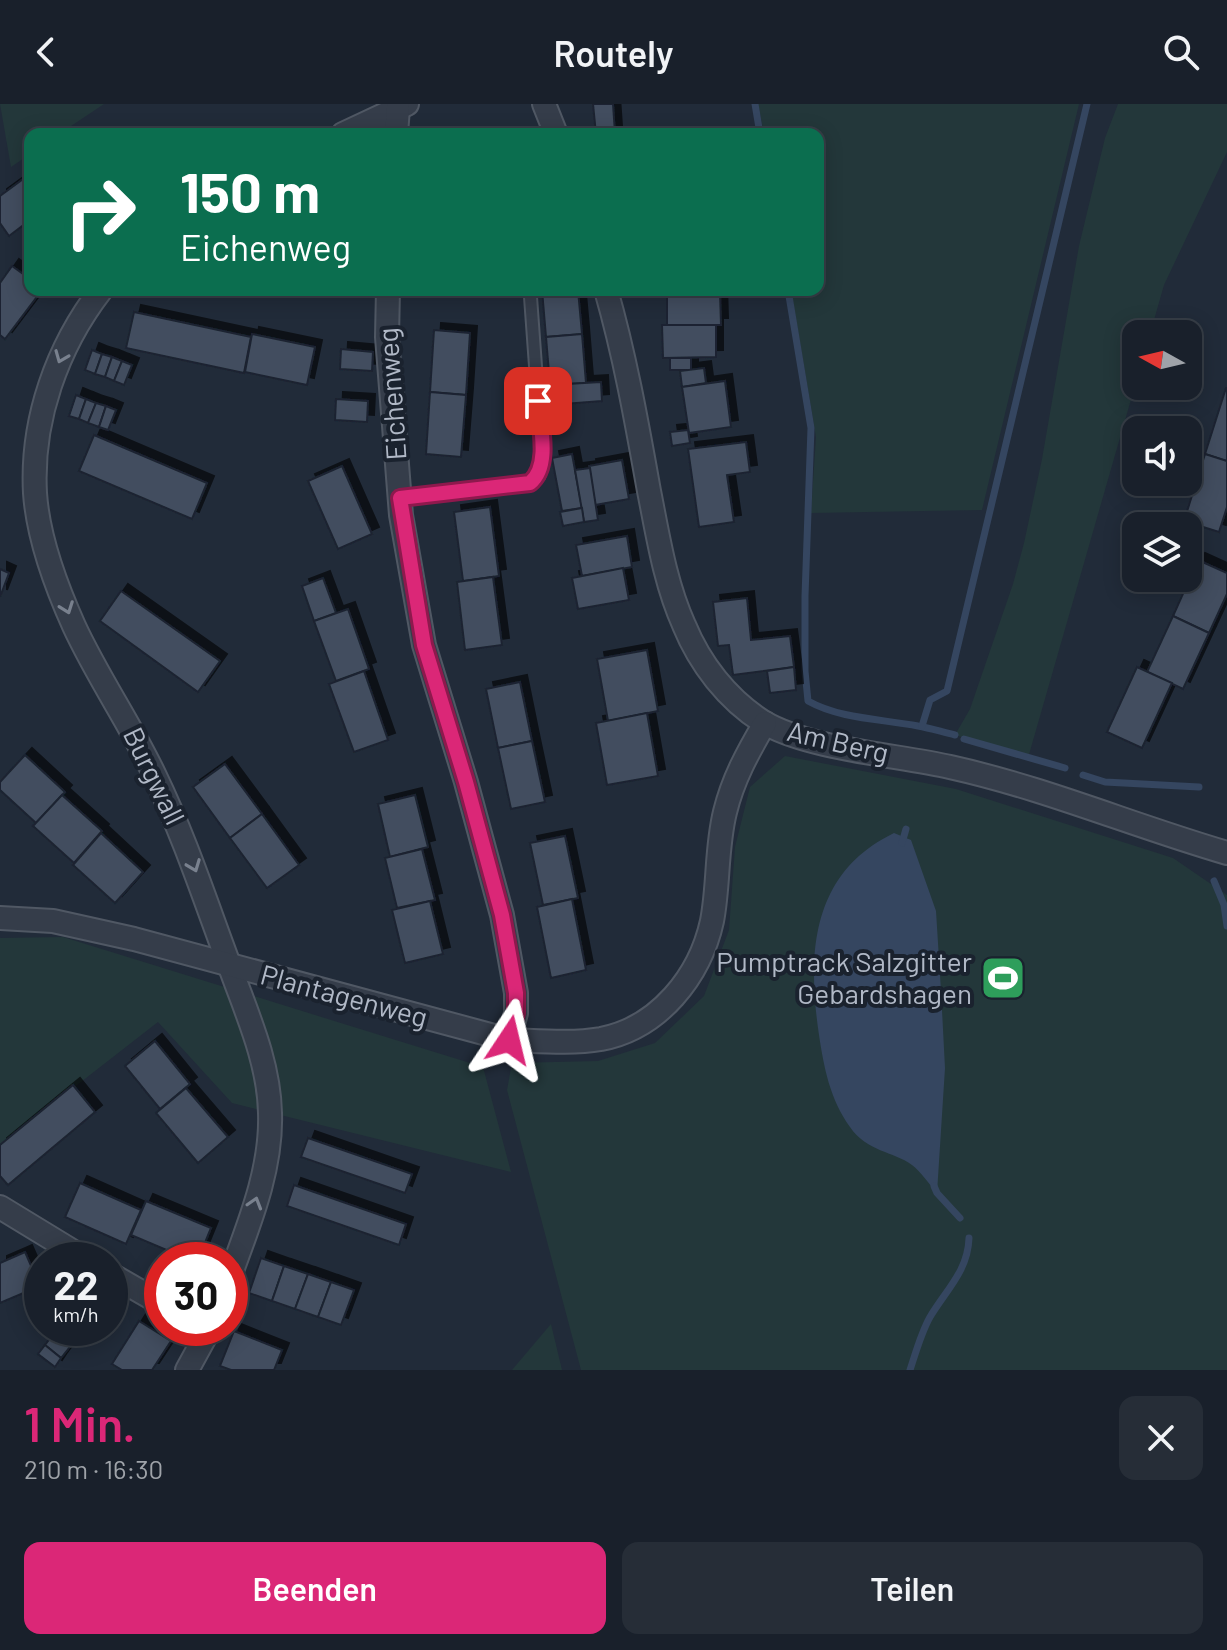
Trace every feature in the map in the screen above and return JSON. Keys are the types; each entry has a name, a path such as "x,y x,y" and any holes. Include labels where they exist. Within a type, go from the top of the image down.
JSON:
{"street":[{"path":"544,104 554,128"},
{"path":"356,128 403,106"},
{"path":"398,128 403,106"},
{"name":"Burgwall","path":"96,296 63,349 50,384 41,419 35,492 47,553 75,628 160,787 183,838 250,1020 266,1073 271,1114 266,1163 242,1242"},
{"name":"Eichenweg","path":"388,296 387,337 400,498 424,645 502,915 516,993 516,1013 509,1040"},
{"name":"Am Berg","path":"607,296 631,396 667,578 684,626 723,689 765,723 808,739 950,767 1028,787 1227,853"},
{"name":"Plantagenweg","path":"0,918 38,919 85,927 509,1040 563,1042 603,1038 631,1029 653,1016 689,980 705,950 713,918 717,858 731,791 742,762 765,723"},
{"path":"0,1207 57,1242"},
{"path":"187,1370 200,1346"}],"lane":[{"name":"Eichenweg","path":"400,498 530,483 539,476 542,456 530,296"}],"green space":[{"path":"0,104 104,104 68,128 24,128 24,158 11,167"},
{"path":"758,104 1079,104 982,510 811,513 816,437 792,296 824,296 824,128 763,128"},
{"path":"1118,104 1227,104 1227,152 1164,285 1154,320 1122,320 1122,400 1131,400 1126,416 1122,416 1122,431 1028,758 955,735 970,709 1024,543 1042,459 1079,246 1105,138"},
{"path":"785,756 956,789 1173,858 1227,895 1227,1370 581,1370 507,1090 512,1063 598,1061 655,1043 704,996 729,930 735,847 750,787"},
{"path":"63,937 483,1067 511,1172 232,1103 158,1022 0,1145 0,938"},
{"path":"551,1324 562,1370 512,1370"}],"water":[{"path":"894,833 911,840 936,911 945,1068 937,1193 912,1165 864,1142 850,1127 829,1083 815,1005 816,946 821,919 831,893 846,870 866,850"}],"building":[{"path":"593,104 613,104 615,128 595,128"},
{"path":"24,178 24,225 9,236 0,223 0,196"},
{"path":"12,266 24,275 24,296 37,296 5,339 0,335 0,283"},
{"path":"543,296 579,296 582,334 546,337"},
{"path":"667,296 720,296 721,325 667,325"},
{"path":"134,312 251,337 244,373 126,348"},
{"path":"662,325 716,325 716,357 663,358"},
{"path":"434,330 470,333 466,395 430,392"},
{"path":"252,334 315,347 307,385 245,372"},
{"path":"582,334 586,383 550,385 546,337"},
{"path":"341,349 373,352 372,371 340,369"},
{"path":"92,350 102,354 95,374 85,370"},
{"path":"102,354 112,357 105,377 95,374"},
{"path":"112,357 122,361 114,381 105,377"},
{"path":"670,358 691,358 691,370 670,370"},
{"path":"122,361 132,365 124,385 114,381"},
{"path":"704,368 706,383 682,387 680,371"},
{"path":"725,381 731,427 689,433 682,387"},
{"path":"601,382 602,401 551,405 550,385"},
{"path":"1227,388 1227,461 1205,454"},
{"path":"430,392 466,395 461,457 426,454"},
{"path":"76,395 86,399 79,419 69,416"},
{"path":"86,399 96,403 88,423 79,419"},
{"path":"336,399 368,401 367,422 335,420"},
{"path":"96,403 106,406 99,427 88,423"},
{"path":"106,406 116,410 108,430 99,427"},
{"path":"688,430 690,443 672,446 670,432"},
{"path":"94,435 207,483 192,519 79,471"},
{"path":"746,442 750,472 727,475 734,522 699,527 688,449"},
{"path":"572,454 582,508 562,511 552,458"},
{"path":"1205,454 1227,461 1227,507 1219,532 1202,527 1202,512 1187,512 1192,496 1202,496"},
{"path":"622,460 629,499 595,505 589,466"},
{"path":"342,466 372,534 338,549 308,481"},
{"path":"590,468 598,520 584,522 575,470"},
{"path":"490,507 499,576 463,581 454,512"},
{"path":"582,508 584,522 563,526 560,512"},
{"path":"627,536 632,567 582,576 576,545"},
{"path":"1202,562 1227,573 1227,594 1209,633 1173,616 1184,592 1202,592"},
{"path":"623,568 629,600 578,609 572,578"},
{"path":"0,569 9,573 0,597"},
{"path":"493,577 502,645 465,650 457,582"},
{"path":"323,578 336,613 314,621 302,586"},
{"path":"121,591 220,661 198,692 100,621"},
{"path":"747,598 751,640 790,636 794,667 733,675 729,645 718,646 713,602"},
{"path":"348,609 369,669 336,681 314,621"},
{"path":"1173,616 1209,633 1183,689 1147,672"},
{"path":"647,650 658,711 608,721 597,659"},
{"path":"794,667 796,690 770,693 767,671"},
{"path":"1137,667 1172,683 1142,748 1107,732"},
{"path":"364,671 388,740 354,752 329,684"},
{"path":"520,682 532,741 498,748 486,689"},
{"path":"647,713 658,776 607,785 596,723"},
{"path":"532,741 545,802 511,809 498,748"},
{"path":"25,755 65,792 36,823 0,790 0,782"},
{"path":"225,764 262,814 230,838 193,787"},
{"path":"62,795 102,831 74,863 33,826"},
{"path":"415,795 428,847 390,857 378,804"},
{"path":"262,814 299,865 267,888 230,838"},
{"path":"101,833 143,872 115,903 73,865"},
{"path":"565,836 578,898 543,905 530,843"},
{"path":"422,849 435,900 397,908 385,858"},
{"path":"572,899 586,970 551,978 537,907"},
{"path":"430,901 443,954 405,963 392,910"},
{"path":"155,1041 190,1084 160,1109 125,1066"},
{"path":"73,1085 95,1112 8,1185 0,1176 0,1145"},
{"path":"186,1088 228,1137 198,1163 156,1113"},
{"path":"308,1138 412,1174 405,1193 301,1157"},
{"path":"80,1183 141,1210 127,1242 65,1217"},
{"path":"294,1185 406,1224 399,1245 287,1206"},
{"path":"146,1201 211,1228 205,1242 148,1242 131,1235"},
{"path":"24,1252 24,1293 0,1303 0,1263"},
{"path":"261,1258 284,1266 272,1301 249,1293"},
{"path":"284,1266 308,1274 295,1309 272,1301"},
{"path":"308,1274 331,1282 318,1317 295,1309"},
{"path":"331,1282 354,1290 341,1325 318,1317"},
{"path":"139,1321 144,1324 144,1346 168,1346 152,1370 122,1370 112,1364 123,1346 128,1346 128,1339"},
{"path":"248,1337 282,1350 274,1370 231,1370 220,1366 228,1346 248,1346"},
{"path":"46,1346 71,1346 61,1358"},
{"path":"46,1346 61,1358 55,1367 38,1354"}],"waterway":[{"path":"755,104 759,128"},
{"path":"922,726 930,700 947,691 1087,104"},
{"path":"789,296 811,428 805,596 808,701 834,712 955,735"},
{"path":"964,739 1065,768"},
{"path":"1083,775 1105,782 1199,787"},
{"path":"902,843 906,829"},
{"path":"1214,881 1224,905 1227,926"},
{"path":"934,1186 960,1218"},
{"path":"910,1370 927,1323 965,1260 969,1238"}],"place":[{"name":"Pumptrack Salzgitter Gebardshagen","path":"1003,978"}],"route":[{"path":"509,1040 516,1013 516,993 502,915 424,645 400,498 530,483 539,476 542,456 538,401"}]}
